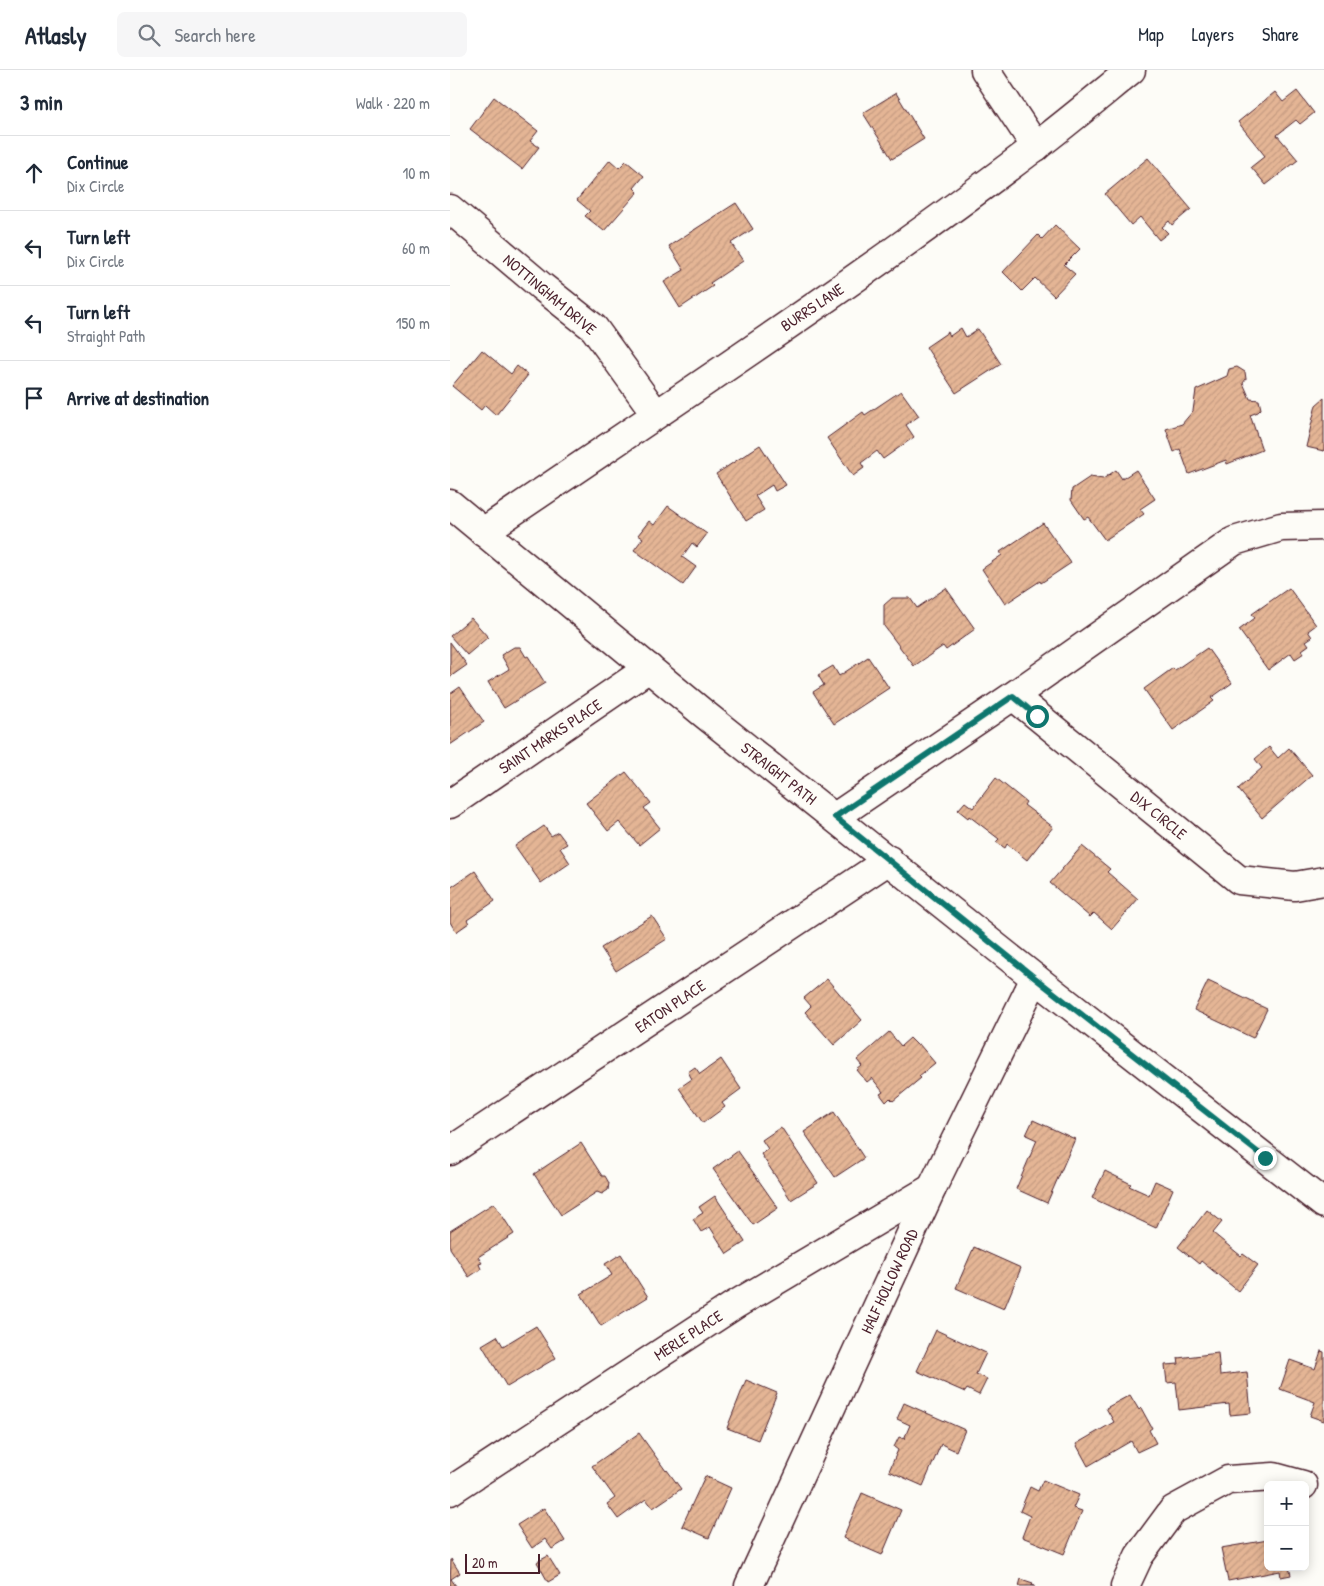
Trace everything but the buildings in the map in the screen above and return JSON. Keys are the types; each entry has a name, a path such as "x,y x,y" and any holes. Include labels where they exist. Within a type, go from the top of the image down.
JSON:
{"street":[{"path":"985,70 1036,146"},
{"name":"BURRS LANE","path":"483,532 912,238 1036,146 1131,70"},
{"name":"NOTTINGHAM DRIVE","path":"450,209 594,328 656,414"},
{"name":"STRAIGHT PATH","path":"450,504 703,713 1035,978 1324,1204"},
{"path":"835,817 1013,696 1234,541 1280,527 1324,526"},
{"name":"SAINT MARKS PLACE","path":"450,804 649,668"},
{"name":"DIX CIRCLE","path":"1013,696 1239,880 1295,886 1324,881"},
{"name":"EATON PLACE","path":"450,1151 889,860"},
{"name":"HALF HOLLOW ROAD","path":"749,1586 932,1188 1035,978"},
{"name":"MERLE PLACE","path":"450,1491 733,1306 932,1188"},
{"path":"1125,1586 1139,1556 1173,1510 1228,1480 1274,1477 1289,1481"},
{"path":"1309,1486 1324,1491"}],"route":[{"path":"1037,716 1013,696 835,817 1035,978 1265,1158"}]}
